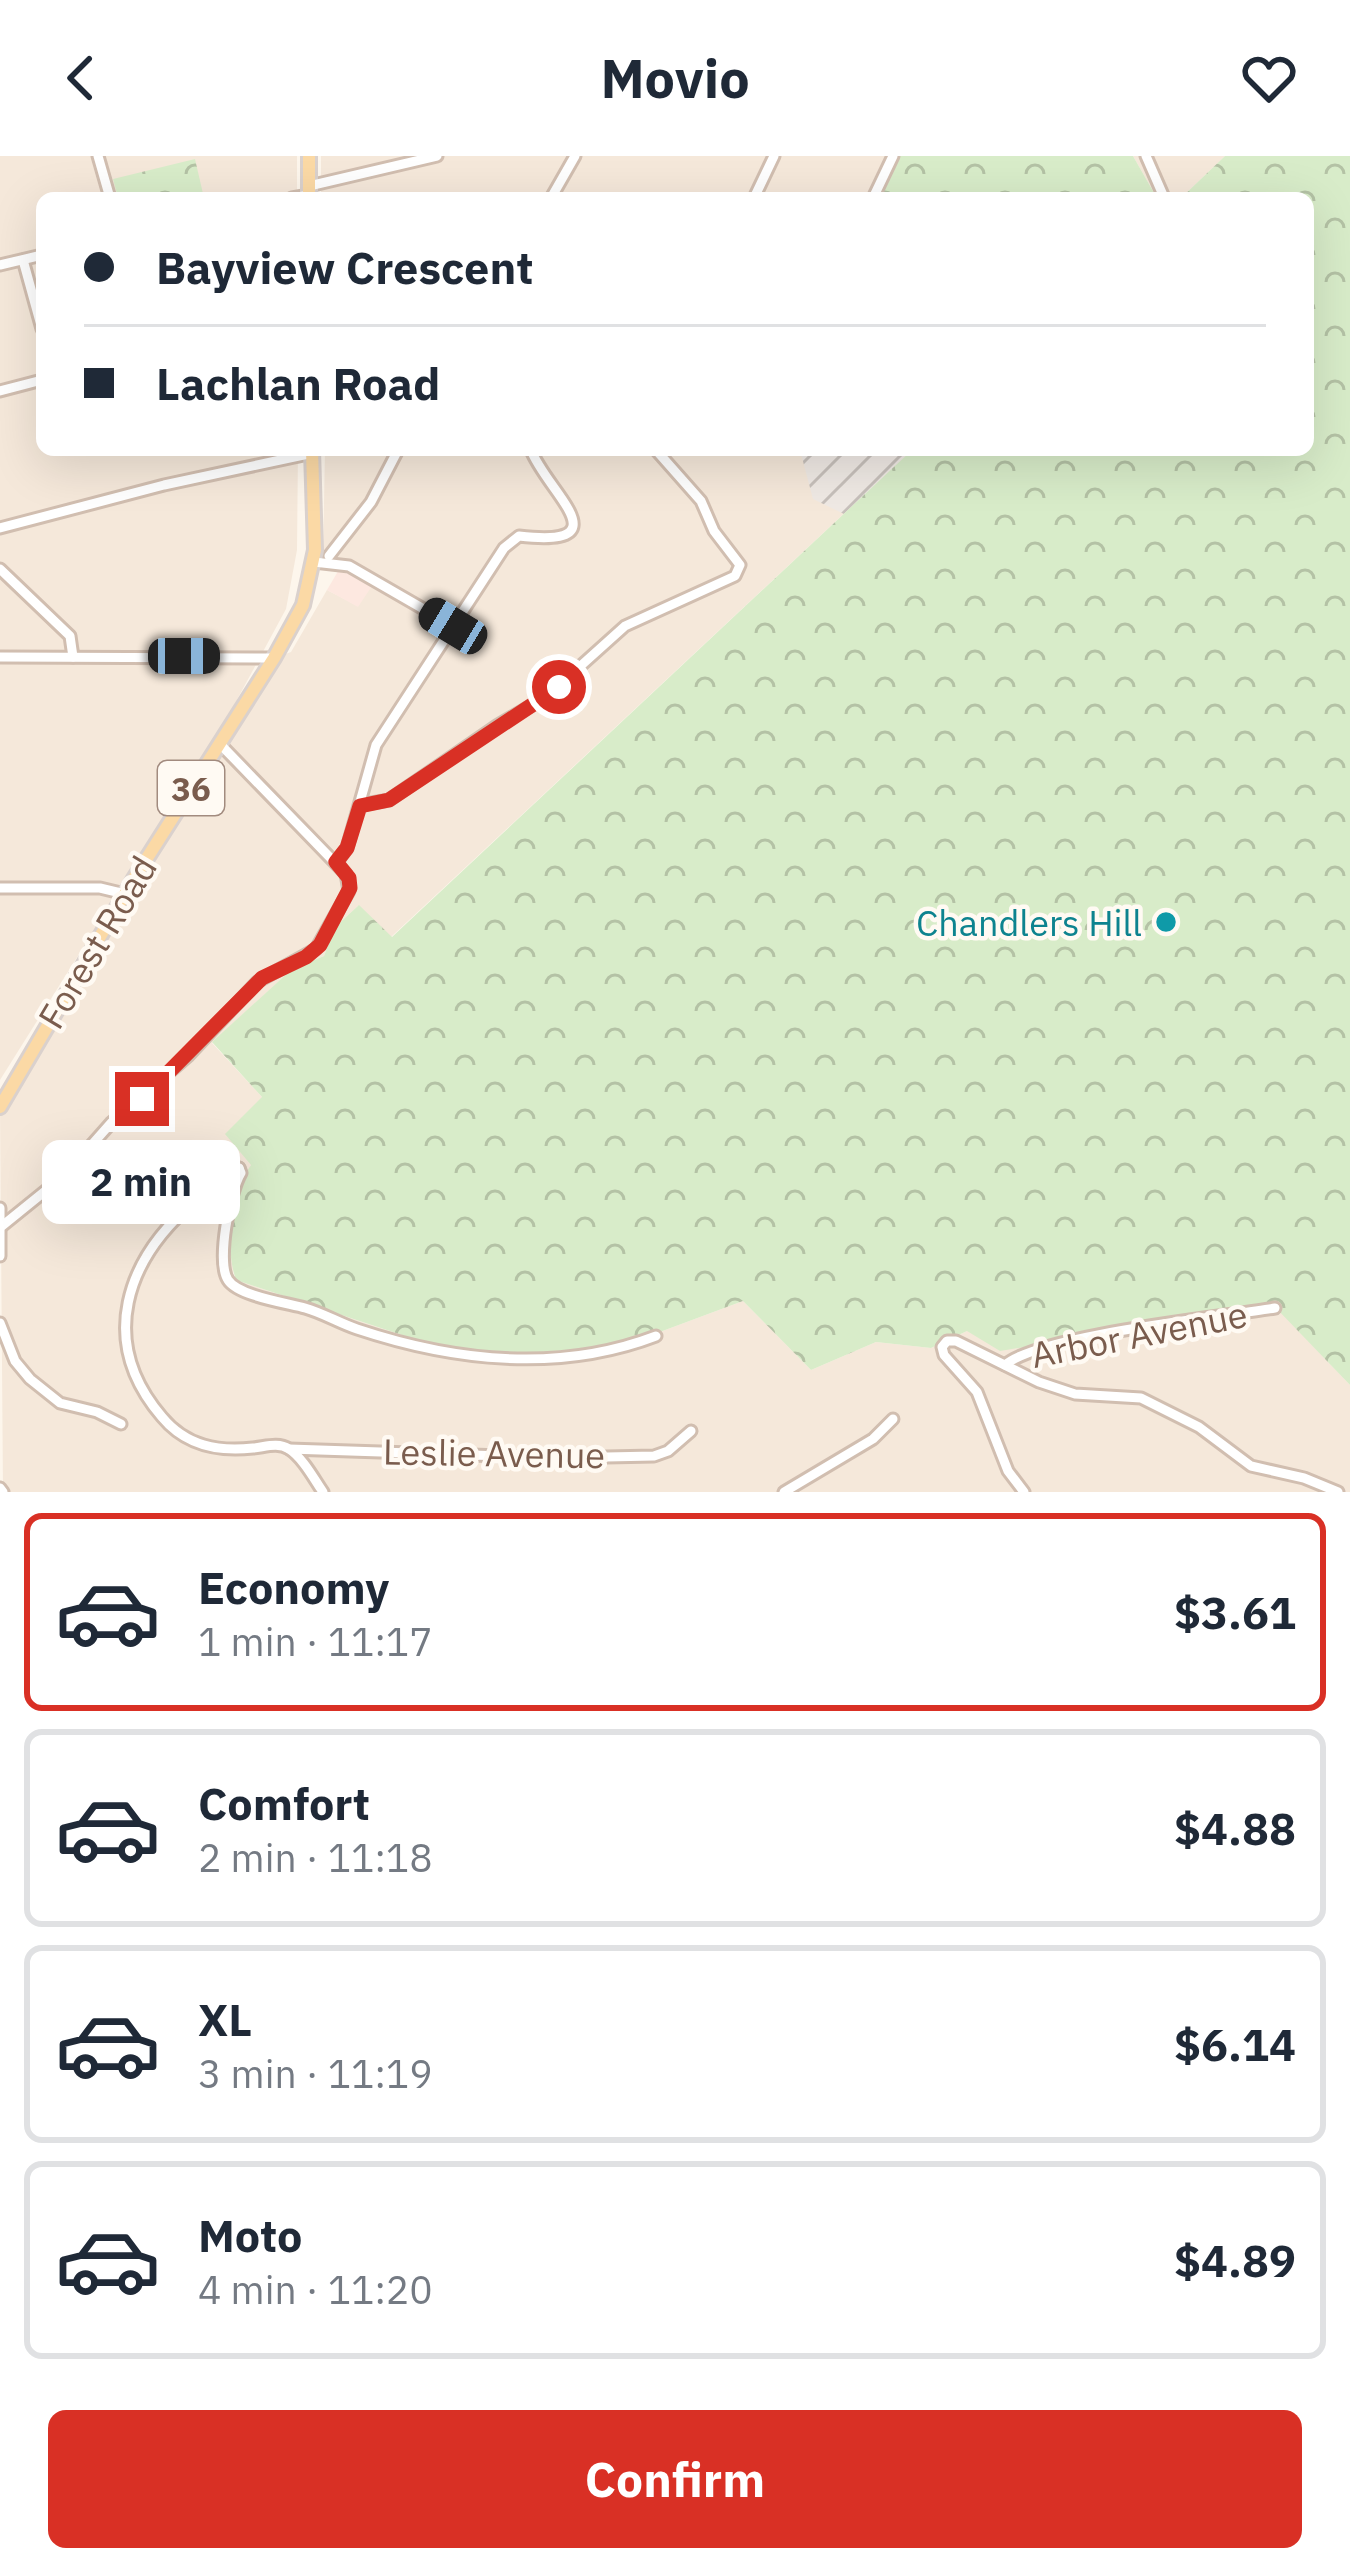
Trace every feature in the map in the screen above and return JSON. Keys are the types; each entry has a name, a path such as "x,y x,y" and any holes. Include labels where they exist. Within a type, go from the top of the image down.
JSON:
{"main road":[{"path":"309,156 309,192"},
{"name":"Forest Road","path":"0,1107 303,605 314,556 313,456"}],"street":[{"path":"98,156 108,192"},
{"path":"312,192 437,156"},
{"path":"554,192 575,156"},
{"path":"757,192 774,156"},
{"path":"876,192 893,156"},
{"path":"1146,156 1162,192"},
{"path":"0,265 36,257"},
{"path":"23,260 36,307"},
{"path":"0,391 36,382"},
{"path":"0,528 295,456"},
{"path":"334,559 395,456"},
{"path":"336,862 347,848 376,745 511,539 554,540 564,537 571,527 570,506 533,456"},
{"path":"360,806 389,800 546,697 625,626 735,576 740,566 736,557 714,531 700,501 661,456"},
{"path":"314,556 334,559 453,626"},
{"path":"0,568 70,636 73,656"},
{"path":"0,657 274,658"},
{"path":"2,1226 65,1175 115,1119 202,1042 253,986 316,949 351,883 219,743"},
{"path":"0,889 111,888 125,893"},
{"name":"Leslie Avenue","path":"656,1336 622,1349 557,1360 445,1352 241,1291 224,1269 230,1203 241,1173 238,1168 170,1222 149,1246 130,1290 129,1352 148,1398 180,1434 214,1449 276,1445 559,1458 654,1456 692,1431"},
{"path":"0,1208 0,1256"},
{"name":"Arbor Avenue","path":"1005,1365 1022,1353 1065,1342 1275,1308"},
{"path":"0,1323 15,1360 30,1379 56,1400 121,1424"},
{"path":"1024,1492 1006,1466 977,1392 946,1358 942,1347 953,1340 1075,1394 1141,1398 1198,1427 1251,1466 1304,1478 1338,1492"},
{"path":"784,1492 873,1439 893,1419"},
{"path":"289,1449 323,1492"}],"shaded area":[{"path":"0,156 297,156 297,192 36,192 36,456 298,456 297,550 286,609 226,720 0,1080"},
{"path":"321,156 900,156 883,192 321,192"},
{"path":"1133,156 1225,156 1187,192 1154,192"},
{"path":"325,456 906,456 391,937 358,906 335,927 324,956 292,969 212,1043 262,1097 233,1274 236,1280 423,1342 625,1345 743,1301 811,1370 876,1342 931,1348 967,1331 1276,1307 1350,1385 1350,1492 3,1492 0,1107 274,658 291,652 327,590 358,606 371,585 323,558"},
{"path":"802,456 906,456 844,514 813,499"},
{"path":"340,568 372,586 358,607 327,590"}],"green space":[{"path":"900,156 1133,156 1154,192 883,192"},
{"path":"1225,156 1350,156 1350,1385 1275,1307 1000,1351 967,1331 931,1348 876,1342 811,1370 743,1301 625,1345 519,1357 423,1342 236,1280 230,1252 232,1220 251,1165 225,1134 262,1097 212,1042 292,969 324,956 335,927 359,905 392,937 906,456 1314,456 1314,192 1187,192"},
{"path":"195,159 203,192 116,192 113,179"}],"place":[{"name":"Chandlers Hill","path":"1166,922"}],"route":[{"path":"142,1099 262,978 320,945 350,888 349,878 336,862 347,848 360,806 389,800 559,687"}]}
